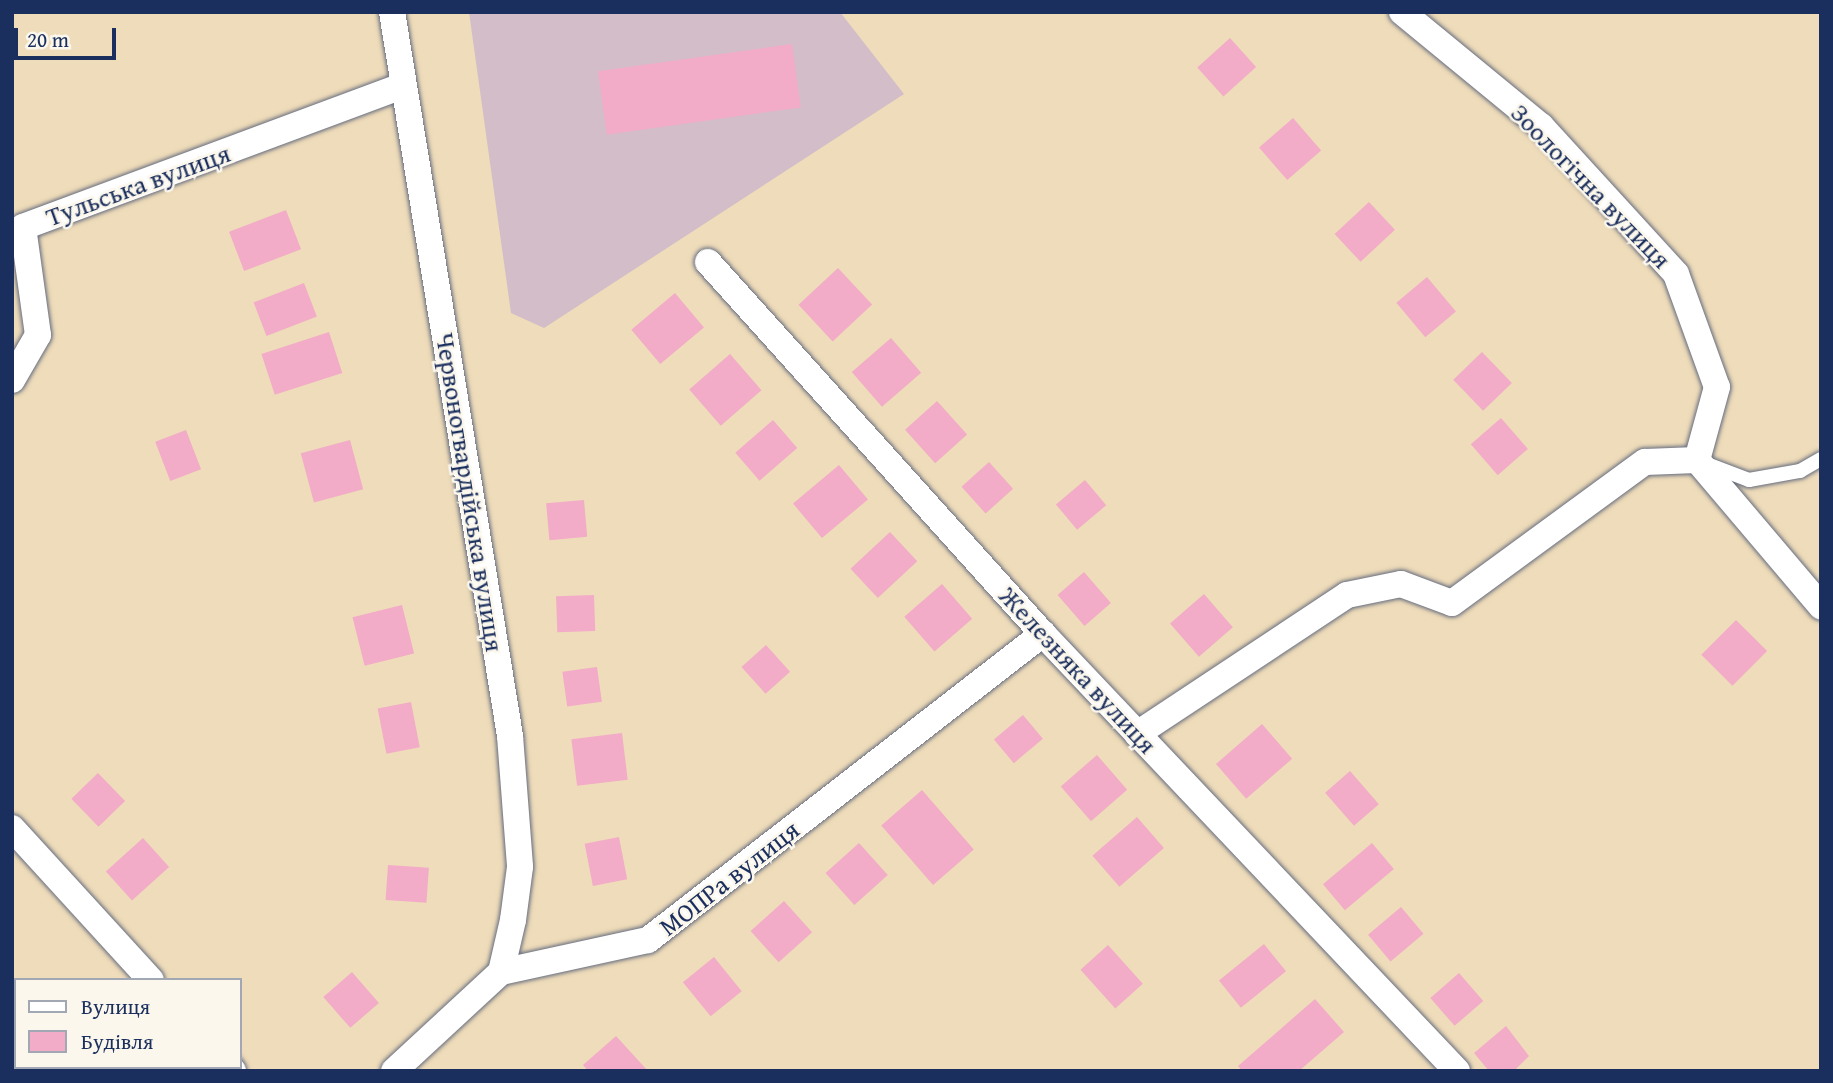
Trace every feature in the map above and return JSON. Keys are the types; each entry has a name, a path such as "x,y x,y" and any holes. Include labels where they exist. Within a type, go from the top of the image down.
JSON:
{"street":[{"name":"Червоногвардійська вулиця","path":"392,12 510,736 520,867 513,920 501,972"},
{"name":"Зоологічна вулиця","path":"1402,12 1541,126 1676,274 1717,387 1697,460"},
{"name":"Тульська вулиця","path":"12,380 38,335 23,227 403,86"},
{"name":"Железняка вулиця","path":"708,262 1043,634 1457,1071"},
{"path":"1137,734 1347,595 1401,584 1452,603 1645,462 1697,460 1821,606"},
{"name":"МОПРа вулиця","path":"501,972 648,940 1043,634"},
{"path":"12,828 148,978"},
{"path":"394,1071 501,972"}],"lane":[{"path":"1697,460 1749,480 1800,471 1821,458"}],"shaded area":[{"path":"469,12 840,12 904,94 544,328 511,313"}],"building":[{"path":"1230,38 1256,67 1223,96 1197,67"},
{"path":"792,44 801,107 607,135 598,71"},
{"path":"1293,118 1321,150 1287,180 1259,148"},
{"path":"1369,202 1395,230 1361,262 1335,234"},
{"path":"286,210 301,249 244,271 229,232"},
{"path":"838,268 872,305 833,341 799,305"},
{"path":"1427,277 1456,311 1425,337 1396,303"},
{"path":"304,283 317,317 266,336 254,302"},
{"path":"675,293 704,327 660,364 631,330"},
{"path":"329,332 342,373 275,395 261,354"},
{"path":"891,338 921,373 882,407 852,372"},
{"path":"1482,352 1512,383 1483,411 1453,380"},
{"path":"730,354 761,390 721,426 689,389"},
{"path":"937,401 967,434 935,463 905,430"},
{"path":"1501,418 1528,449 1498,475 1471,444"},
{"path":"773,420 797,448 760,481 735,453"},
{"path":"186,430 201,469 170,481 155,442"},
{"path":"350,440 363,489 314,502 301,453"},
{"path":"989,462 1013,489 986,514 962,487"},
{"path":"839,465 868,499 822,538 793,504"},
{"path":"1085,480 1106,505 1077,530 1056,504"},
{"path":"584,500 587,537 549,540 546,503"},
{"path":"890,532 917,561 878,598 851,569"},
{"path":"1084,572 1111,603 1084,626 1058,595"},
{"path":"942,584 972,619 934,652 904,617"},
{"path":"1204,594 1233,627 1199,657 1170,624"},
{"path":"594,595 595,631 557,632 556,596"},
{"path":"402,605 414,654 365,666 353,617"},
{"path":"1736,620 1767,651 1732,686 1701,655"},
{"path":"766,645 790,672 766,694 741,667"},
{"path":"597,667 602,702 567,707 562,672"},
{"path":"411,702 420,747 386,754 378,708"},
{"path":"1023,715 1043,739 1014,763 994,739"},
{"path":"1262,724 1292,759 1246,799 1216,764"},
{"path":"622,733 628,780 577,786 571,739"},
{"path":"1097,755 1127,790 1091,821 1061,786"},
{"path":"1350,771 1379,804 1354,826 1325,793"},
{"path":"98,773 125,801 98,827 71,799"},
{"path":"922,790 974,850 933,885 881,825"},
{"path":"1137,817 1164,848 1119,887 1092,856"},
{"path":"619,837 627,879 593,886 585,844"},
{"path":"143,838 169,867 132,900 106,871"},
{"path":"859,843 888,875 854,905 826,873"},
{"path":"1372,843 1394,869 1345,910 1323,884"},
{"path":"388,865 429,868 426,903 386,900"},
{"path":"784,901 812,932 779,962 751,931"},
{"path":"1401,907 1423,934 1391,961 1368,935"},
{"path":"1264,944 1286,971 1241,1008 1219,981"},
{"path":"1108,945 1143,984 1115,1008 1081,970"},
{"path":"714,957 742,991 711,1016 683,982"},
{"path":"352,972 379,1003 350,1028 323,997"},
{"path":"1459,973 1483,1001 1455,1026 1430,998"},
{"path":"1315,999 1344,1032 1299,1071 1242,1071 1238,1066"},
{"path":"1506,1026 1529,1056 1514,1071 1489,1071 1474,1053"},
{"path":"616,1036 648,1071 588,1071 583,1065"}]}
